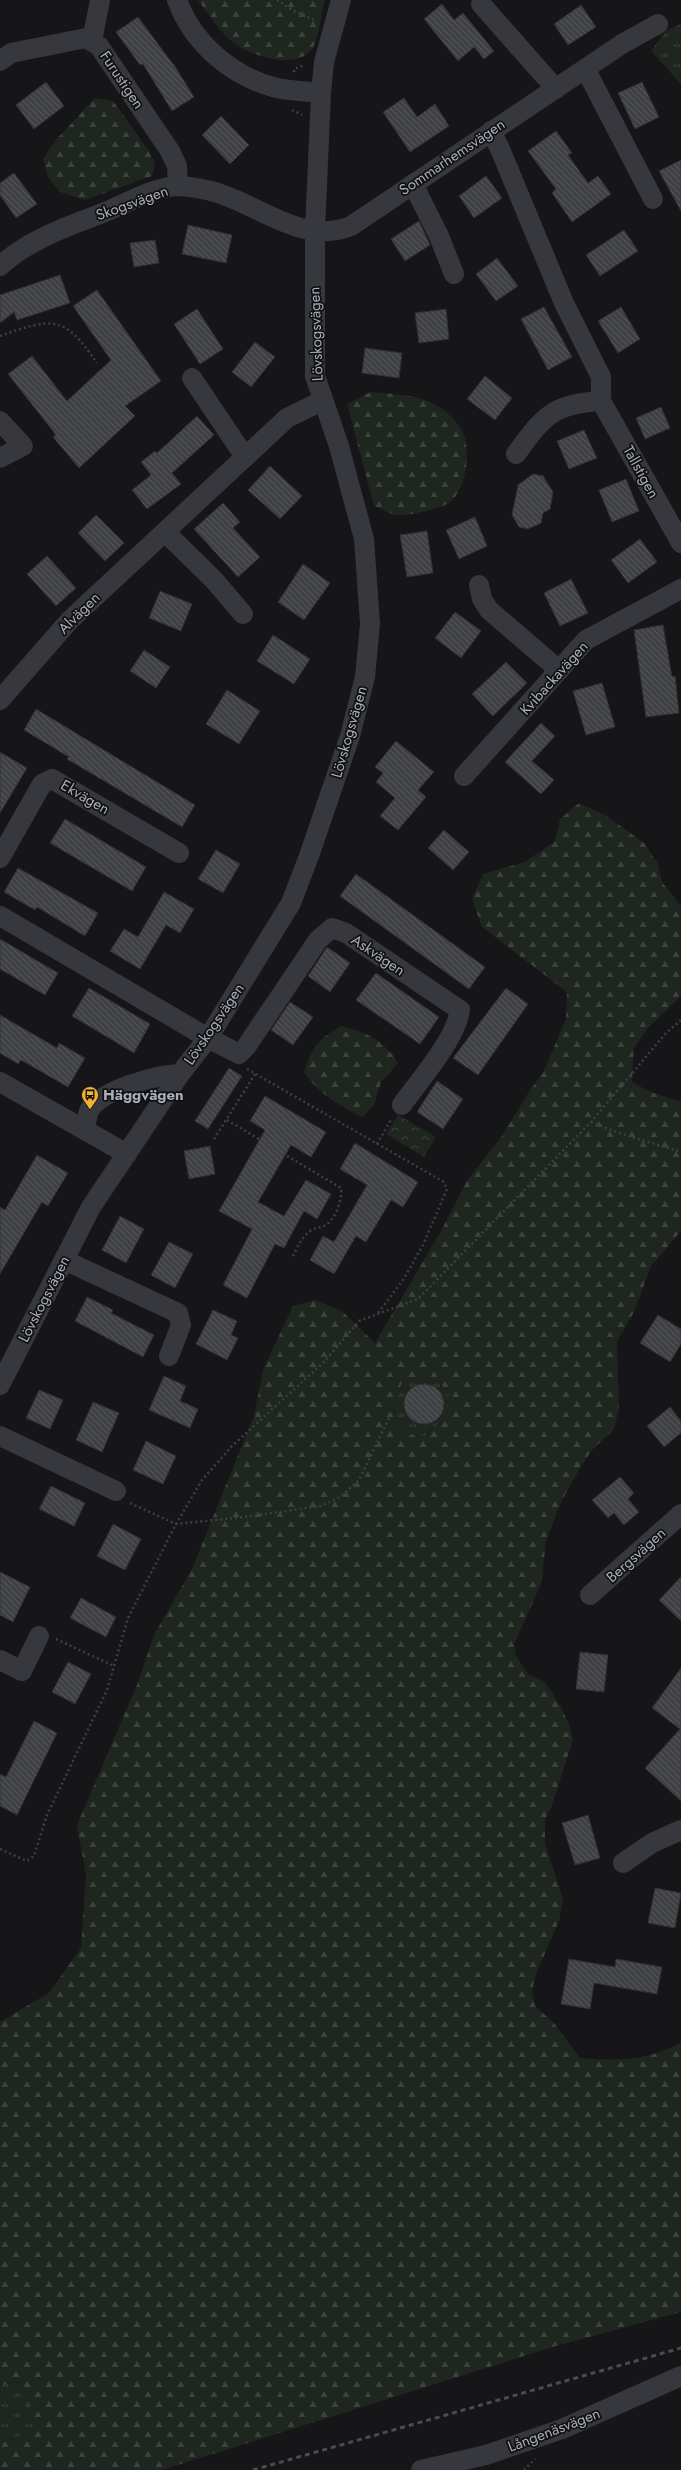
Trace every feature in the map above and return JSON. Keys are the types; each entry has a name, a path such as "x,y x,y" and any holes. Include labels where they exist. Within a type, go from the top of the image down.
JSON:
{"street":[{"path":"92,41 100,0"},
{"path":"177,0 188,25 202,44 219,59 259,82 274,87 321,93"},
{"name":"Lövskogsvägen","path":"0,1385 92,1207 180,1074 208,1038 291,903 338,774 350,736 365,677 370,624 364,539 339,446 322,402 315,376 315,230 321,93 324,62 341,0"},
{"path":"481,4 556,89"},
{"name":"Sommarhemsvägen","path":"315,230 334,232 351,226 491,131 586,70 622,44 658,24"},
{"name":"Furustigen","path":"0,61 11,53 86,38 92,41 99,46 108,58 170,151 177,166 178,186"},
{"path":"586,70 653,199"},
{"path":"491,131 500,149 564,303 601,377 601,402 576,403 558,408 538,423 516,454"},
{"path":"413,184 439,236 454,274"},
{"name":"Skogsvägen","path":"0,266 23,248 50,233 152,192 178,186 228,196 294,227 315,230"},
{"path":"192,378 245,457"},
{"name":"Alvägen","path":"0,700 70,620 287,418 322,402"},
{"name":"Tallstigen","path":"601,402 681,543"},
{"path":"0,421 23,446 0,458"},
{"path":"164,532 214,580 243,614"},
{"path":"479,585 482,599 489,610 559,670"},
{"name":"Kvibackavägen","path":"464,776 586,640 681,589"},
{"name":"Ekvägen","path":"0,858 42,784 52,779 179,853"},
{"path":"0,916 208,1038 239,1054"},
{"name":"Askvägen","path":"239,1054 246,1047 318,940 332,928 346,933 460,1010 459,1019 445,1044 402,1105"},
{"path":"85,1130 90,1110 105,1095 164,1075 180,1074"},
{"path":"0,1082 127,1154"},
{"path":"64,1260 178,1313 181,1325 169,1356"},
{"path":"0,1436 116,1491"},
{"name":"Bergsvägen","path":"590,1595 681,1514"},
{"path":"0,1660 22,1671 38,1636"},
{"path":"623,1863 652,1842 681,1830"},
{"name":"Långenäsvägen","path":"422,2470 488,2463 681,2376"}],"path":[{"path":"277,0 294,11 321,22"},
{"path":"0,336 40,324 56,324 68,328 81,340 97,363"},
{"path":"0,1850 27,1861 34,1856 47,1815 107,1690 128,1618 176,1524 202,1480 232,1446 324,1362 359,1321 418,1299 591,1122 666,1033 681,1020"},
{"path":"239,1054 244,1067 440,1179 447,1189 423,1245 403,1280 378,1314"},
{"path":"214,1139 255,1074"},
{"path":"377,1144 402,1105"},
{"path":"227,1120 341,1188 342,1195 330,1221 326,1226 311,1230 303,1237 292,1258"},
{"path":"591,1122 619,1133 681,1152"},
{"path":"116,1491 124,1500 176,1524 244,1518 321,1506 340,1496 359,1480 376,1450 389,1418"},
{"path":"38,1636 49,1635 114,1666"}],"green space":[{"path":"198,0 325,0 317,38 313,48 305,55 295,59 284,60 258,55 237,45 220,30"},
{"path":"681,24 681,84 651,51 667,30"},
{"path":"95,98 113,101 149,151 155,164 152,176 85,200 60,192 48,177 43,159 56,140"},
{"path":"370,392 405,395 430,402 444,410 460,427 464,435 466,445 466,467 460,488 449,503 423,512 407,515 393,514 374,506 347,404"},
{"path":"579,803 607,816 644,843 658,864 662,882 681,906 681,994 678,999 648,1028 634,1048 632,1082 648,1091 681,1102 681,1231 651,1266 634,1312 617,1342 619,1409 614,1429 592,1450 561,1502 546,1541 541,1584 514,1644 516,1656 528,1674 545,1682 560,1705 569,1724 573,1740 552,1805 545,1820 545,1844 563,1899 559,1921 536,1974 532,1992 535,2006 554,2023 580,2058 619,2059 645,2056 657,2053 681,2042 681,2312 556,2346 162,2470 0,2470 0,2443 37,2430 18,2379 0,2387 0,2022 49,1993 81,1948 86,1875 77,1825 137,1685 154,1635 192,1569 254,1416 263,1370 293,1306 315,1300 342,1311 375,1343 440,1233 468,1179 502,1136 530,1090 543,1073 566,1019 567,992 482,927 472,899 483,874 525,862 555,841 560,819","holes":["431,1377 449,1392 446,1417 426,1436 413,1435 403,1432 398,1427 395,1420 395,1412 402,1382"]},
{"path":"341,1026 374,1038 387,1049 398,1063 381,1082 374,1105 362,1117 345,1108 323,1093 304,1073 309,1058 317,1045 327,1035"},
{"path":"398,1115 436,1137 424,1157 386,1134"},
{"path":"431,1377 449,1392 446,1417 425,1436 412,1435 402,1432 397,1427 394,1420 394,1412 402,1382"},
{"path":"18,2379 37,2430 0,2443 0,2387"}],"building":[{"path":"442,4 454,20 463,13 494,51 484,59 474,47 458,61 424,19"},
{"path":"581,5 596,27 568,45 554,24"},
{"path":"138,17 176,68 194,97 172,111 143,64 140,65 116,32"},
{"path":"46,82 64,106 34,129 16,105"},
{"path":"642,82 659,117 635,129 618,93"},
{"path":"404,98 417,117 435,104 449,126 410,152 383,112"},
{"path":"221,116 249,145 230,164 202,135"},
{"path":"556,131 572,153 568,155 588,183 598,176 611,194 572,222 552,193 556,189 528,151"},
{"path":"681,160 681,211 659,171"},
{"path":"14,173 37,204 16,218 0,195 0,183"},
{"path":"486,176 502,198 474,218 459,196"},
{"path":"419,221 430,245 405,261 391,239"},
{"path":"188,225 232,235 226,263 182,254"},
{"path":"624,230 638,251 600,276 586,255"},
{"path":"155,240 159,263 134,267 130,243"},
{"path":"497,258 518,286 496,301 476,274"},
{"path":"60,275 70,303 17,320 14,312 0,323 0,295"},
{"path":"97,290 161,381 125,406 135,416 79,468 53,437 56,435 8,374 32,356 67,401 111,360 73,306"},
{"path":"544,307 572,357 548,370 521,319"},
{"path":"621,307 640,339 618,353 598,321"},
{"path":"197,309 223,349 200,364 174,324"},
{"path":"446,309 449,339 419,343 415,313"},
{"path":"255,342 275,357 251,387 232,372"},
{"path":"365,348 402,353 399,378 362,373"},
{"path":"485,376 512,398 495,420 467,399"},
{"path":"661,407 670,428 645,439 636,418"},
{"path":"197,416 214,435 172,473 181,484 147,509 132,490 151,475 141,462 155,451 157,453"},
{"path":"584,430 597,458 569,469 557,441"},
{"path":"270,466 302,496 280,519 248,490"},
{"path":"533,474 543,476 553,492 550,509 543,513 541,523 528,529 519,527 512,515 518,485"},
{"path":"626,479 639,511 612,522 599,490"},
{"path":"223,503 240,522 233,528 260,557 238,577 194,529"},
{"path":"96,515 124,543 105,561 78,533"},
{"path":"475,517 487,546 459,559 446,530"},
{"path":"427,531 433,573 407,577 400,535"},
{"path":"640,539 657,562 628,583 611,560"},
{"path":"47,556 76,588 56,606 27,574"},
{"path":"303,564 330,583 304,620 278,602"},
{"path":"571,579 588,613 560,626 544,593"},
{"path":"160,591 192,604 181,631 149,618"},
{"path":"455,612 481,631 461,658 435,638"},
{"path":"663,625 672,677 675,676 679,713 646,717 634,630"},
{"path":"273,635 310,659 294,684 257,661"},
{"path":"144,650 170,667 156,688 130,671"},
{"path":"506,662 527,683 493,716 472,694"},
{"path":"602,683 615,727 586,735 573,691"},
{"path":"227,690 260,711 239,744 206,724"},
{"path":"36,709 195,805 182,827 67,759 69,757 24,730"},
{"path":"541,723 555,736 532,761 554,780 541,794 505,762"},
{"path":"396,741 434,772 418,790 426,797 398,830 380,816 395,798 376,782 383,773 375,767"},
{"path":"0,752 27,768 0,813"},
{"path":"65,819 146,867 132,891 50,843"},
{"path":"444,830 469,852 453,870 428,848"},
{"path":"216,850 240,864 223,893 198,879"},
{"path":"18,868 98,913 85,936 37,907 35,910 4,892"},
{"path":"356,874 485,967 469,989 340,896"},
{"path":"164,892 194,909 180,933 166,925 140,969 110,951 124,929 138,937"},
{"path":"0,939 58,973 45,995 0,969"},
{"path":"327,947 350,963 330,992 308,976"},
{"path":"376,973 439,1017 420,1044 356,1000"},
{"path":"89,988 150,1024 134,1053 72,1016"},
{"path":"506,988 528,1004 478,1075 453,1058"},
{"path":"290,1002 313,1017 293,1045 271,1030"},
{"path":"0,1015 57,1048 59,1043 85,1058 68,1087 21,1060 18,1064 0,1053"},
{"path":"229,1068 242,1076 208,1129 195,1121"},
{"path":"437,1081 463,1099 443,1129 417,1112"},
{"path":"265,1096 326,1132 311,1157 291,1145 258,1202 284,1216 306,1180 331,1194 317,1219 304,1211 284,1248 275,1244 247,1298 223,1285 252,1229 219,1211 265,1130 250,1121"},
{"path":"355,1143 418,1182 403,1207 391,1200 366,1242 356,1236 334,1274 310,1260 323,1236 334,1242 367,1185 340,1169"},
{"path":"210,1146 215,1174 189,1179 184,1151"},
{"path":"37,1155 68,1173 48,1206 42,1202 0,1274 0,1207 5,1210"},
{"path":"120,1216 144,1229 126,1263 102,1250"},
{"path":"169,1242 193,1254 175,1288 151,1275"},
{"path":"87,1297 113,1310 111,1313 154,1335 143,1357 75,1321"},
{"path":"213,1310 237,1321 231,1335 238,1338 227,1360 196,1344"},
{"path":"658,1315 681,1329 681,1344 670,1362 640,1343"},
{"path":"164,1376 186,1386 180,1401 198,1409 190,1428 149,1410"},
{"path":"424,1384 438,1390 444,1404 438,1418 424,1424 410,1418 404,1404 410,1390"},
{"path":"39,1390 63,1400 50,1429 26,1418"},
{"path":"93,1402 119,1413 102,1452 76,1440"},
{"path":"670,1407 681,1421 681,1433 664,1447 647,1426"},
{"path":"146,1441 176,1456 163,1484 133,1470"},
{"path":"620,1477 634,1493 628,1499 639,1512 624,1525 614,1513 608,1518 592,1500"},
{"path":"51,1486 85,1503 74,1526 39,1509"},
{"path":"113,1524 141,1539 125,1570 97,1556"},
{"path":"0,1572 30,1587 13,1622 0,1615"},
{"path":"681,1577 681,1621 659,1600"},
{"path":"81,1598 116,1617 106,1637 70,1618"},
{"path":"580,1652 608,1655 604,1692 576,1689"},
{"path":"68,1662 91,1674 75,1704 52,1692"},
{"path":"681,1668 681,1801 645,1768 680,1729 652,1708"},
{"path":"34,1721 57,1733 17,1815 0,1806 0,1774 6,1777"},
{"path":"588,1815 600,1858 575,1865 562,1823"},
{"path":"655,1888 681,1893 675,1928 648,1923"},
{"path":"569,1959 615,1967 616,1959 662,1967 657,1994 594,1983 590,2009 561,2004"}],"railway":[{"path":"253,2470 681,2348"}],"place":[{"name":"Häggvägen","path":"90,1110"}]}
